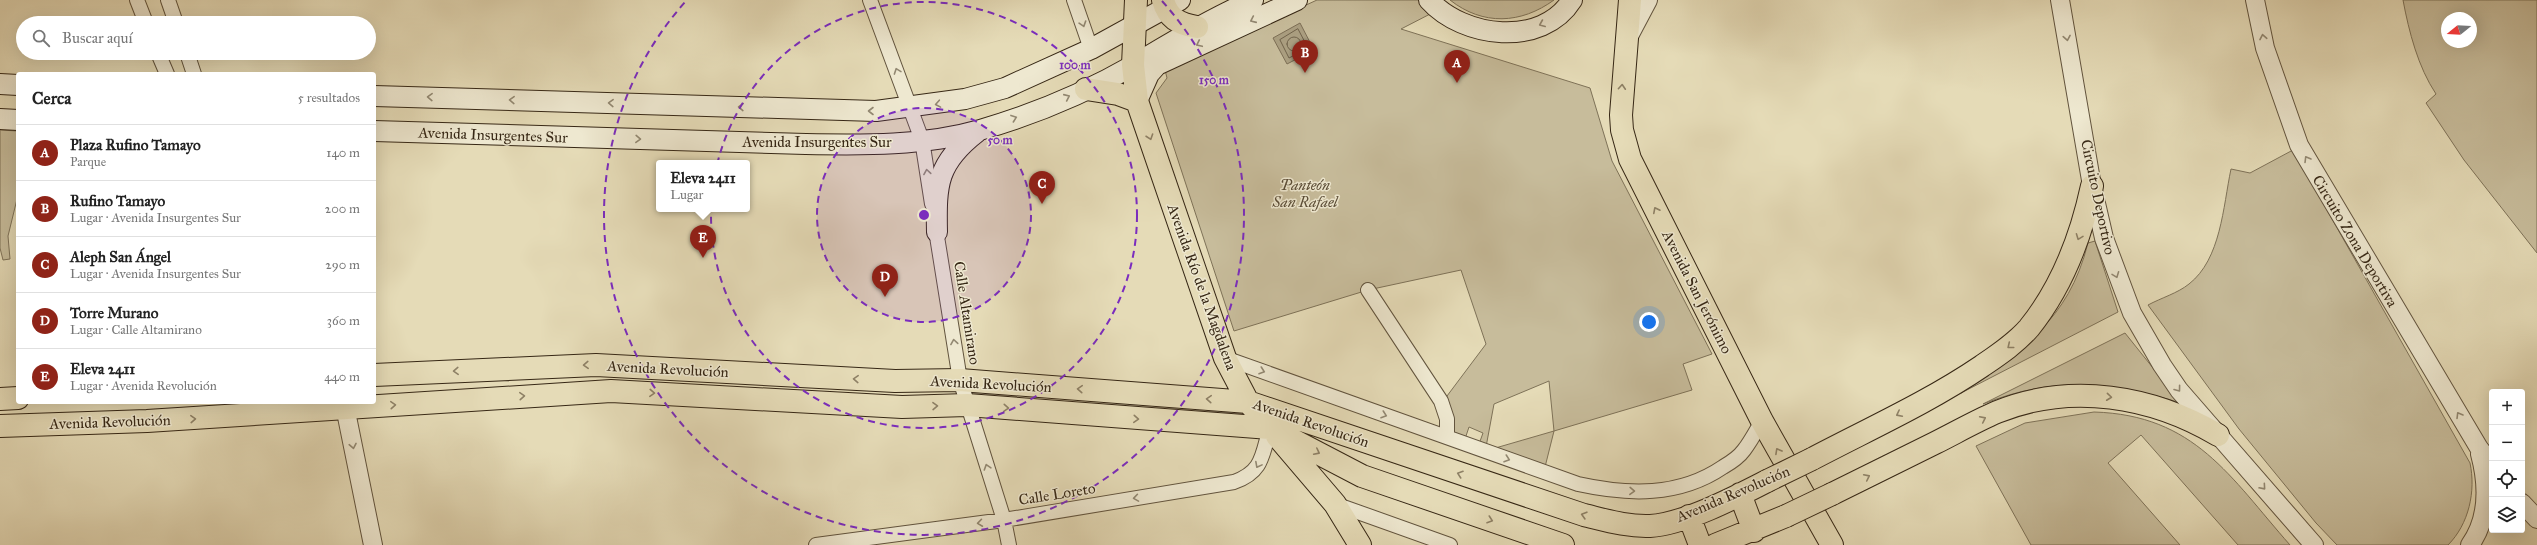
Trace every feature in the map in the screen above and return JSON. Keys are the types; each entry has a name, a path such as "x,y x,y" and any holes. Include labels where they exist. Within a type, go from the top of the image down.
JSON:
{"main road":[{"name":"Avenida Río de la Magdalena","path":"1136,0 1133,65 1137,100 1225,358 1248,402 1335,504 1360,545"},
{"name":"Avenida Insurgentes Sur","path":"376,131 806,144 875,145 922,140 980,130 1047,106 1133,65 1197,27 1253,0"},
{"path":"1086,88 1118,94 1137,100 1149,74 1158,65 1297,0"},
{"path":"1429,0 1443,12 1461,23 1483,30 1507,32 1530,29 1551,21 1563,11 1572,0"},
{"path":"1618,0 1629,22"},
{"name":"Avenida San Jerónimo","path":"1630,0 1629,22 1624,52 1621,115 1624,137 1630,159 1762,422 1832,545"},
{"name":"Avenida Insurgentes Sur","path":"376,96 876,111 910,107 984,95 1091,49 1134,26 1169,2"},
{"path":"1169,2 1177,22 1197,27"},
{"path":"0,84 16,85"},
{"path":"0,119 16,120"},
{"path":"937,232 938,181 952,155 980,130"},
{"name":"Avenida Revolución","path":"376,375 596,365 895,382 960,380 1248,402 1584,515 1620,524 1650,526 1690,516 1740,494 1812,459 1949,388 2016,340 2040,313 2062,276 2081,232 2092,186"},
{"name":"Avenida Revolución","path":"376,403 611,390 902,407 967,405 1270,428 1362,476 1563,545"},
{"path":"1715,545 1754,531 1786,516 1997,412 2052,398 2104,397 2144,403 2182,416 2218,435"},
{"path":"0,399 16,398"},
{"name":"Avenida Revolución","path":"0,426 147,422 363,404"},
{"path":"1740,494 1754,531"},
{"path":"1690,516 1700,545"}],"street":[{"path":"137,0 143,16"},
{"path":"168,0 174,16"},
{"path":"870,0 910,107"},
{"path":"1074,0 1091,49"},
{"path":"1624,52 1634,24 1648,0"},
{"name":"Circuito Deportivo","path":"2060,0 2092,186 2112,264 2132,313 2162,365 2198,413 2314,545"},
{"name":"Circuito Zona Deportiva","path":"2255,0 2265,48 2299,146 2479,448 2489,461"},
{"path":"161,60 166,72"},
{"path":"189,60 193,72"},
{"name":"Calle Altamirano","path":"910,107 922,140 960,380 1004,520 1009,545"},
{"path":"1368,290 1441,402 1447,420 1447,437"},
{"name":"Avenida Revolución","path":"1225,358 1578,484 1615,490 1650,492 1683,487 1715,472 1744,452 1762,422"},
{"path":"345,405 373,545"},
{"name":"Calle Loreto","path":"816,545 1004,520 1240,480 1251,474 1259,464 1270,428"},
{"path":"2470,545 2484,514 2486,477 2479,448"},
{"path":"1335,504 1450,545"},
{"path":"2525,506 2537,519"}],"green space":[{"name":"Panteón San Rafael","path":"1317,0 1425,0 1434,12 1401,29 1590,88 1612,161 1712,354 1683,364 1692,390 1554,431 1549,381 1494,404 1486,447 1479,444 1483,433 1469,427 1465,439 1452,435 1444,400 1486,344 1461,270 1368,290 1234,331 1156,93 1167,78 1165,70"},
{"path":"1450,0 1554,0 1528,14 1502,19 1489,18 1476,14"},
{"path":"2403,0 2537,0 2537,253 2464,160 2426,103 2436,94 2419,61 2411,37"},
{"path":"0,130 16,131 16,203 8,236 10,259 3,260 0,248"},
{"path":"2293,150 2470,463 2472,485 2469,507 2461,527 2448,545 2337,545 2316,523 2239,429 2148,305 2185,287 2200,273 2208,261 2214,247 2223,215 2231,169 2250,173"},
{"path":"2095,241 2118,312 1961,393 2004,362 2040,331 2055,313 2068,293 2079,270 2088,243"},
{"path":"2125,333 2181,403 2130,390 2105,386 2082,385 2034,389 2009,395 1983,404"},
{"path":"2094,412 2129,416 2159,424 2185,437 2207,454 2228,474 2290,545 2238,545 2141,435 2108,463 2180,545 2031,545 1976,446 2025,423"},
{"path":"1554,431 1545,467 1492,449"}],"water":[{"path":"1300,23 1314,50 1287,64 1273,38"}],"place":[{"name":"Rufino Tamayo","path":"1305,73"},
{"name":"Plaza Rufino Tamayo","path":"1457,83"},
{"name":"Aleph San Ángel","path":"1042,204"},
{"name":"Eleva 2411","path":"703,258"},
{"name":"Torre Murano","path":"885,297"}]}
